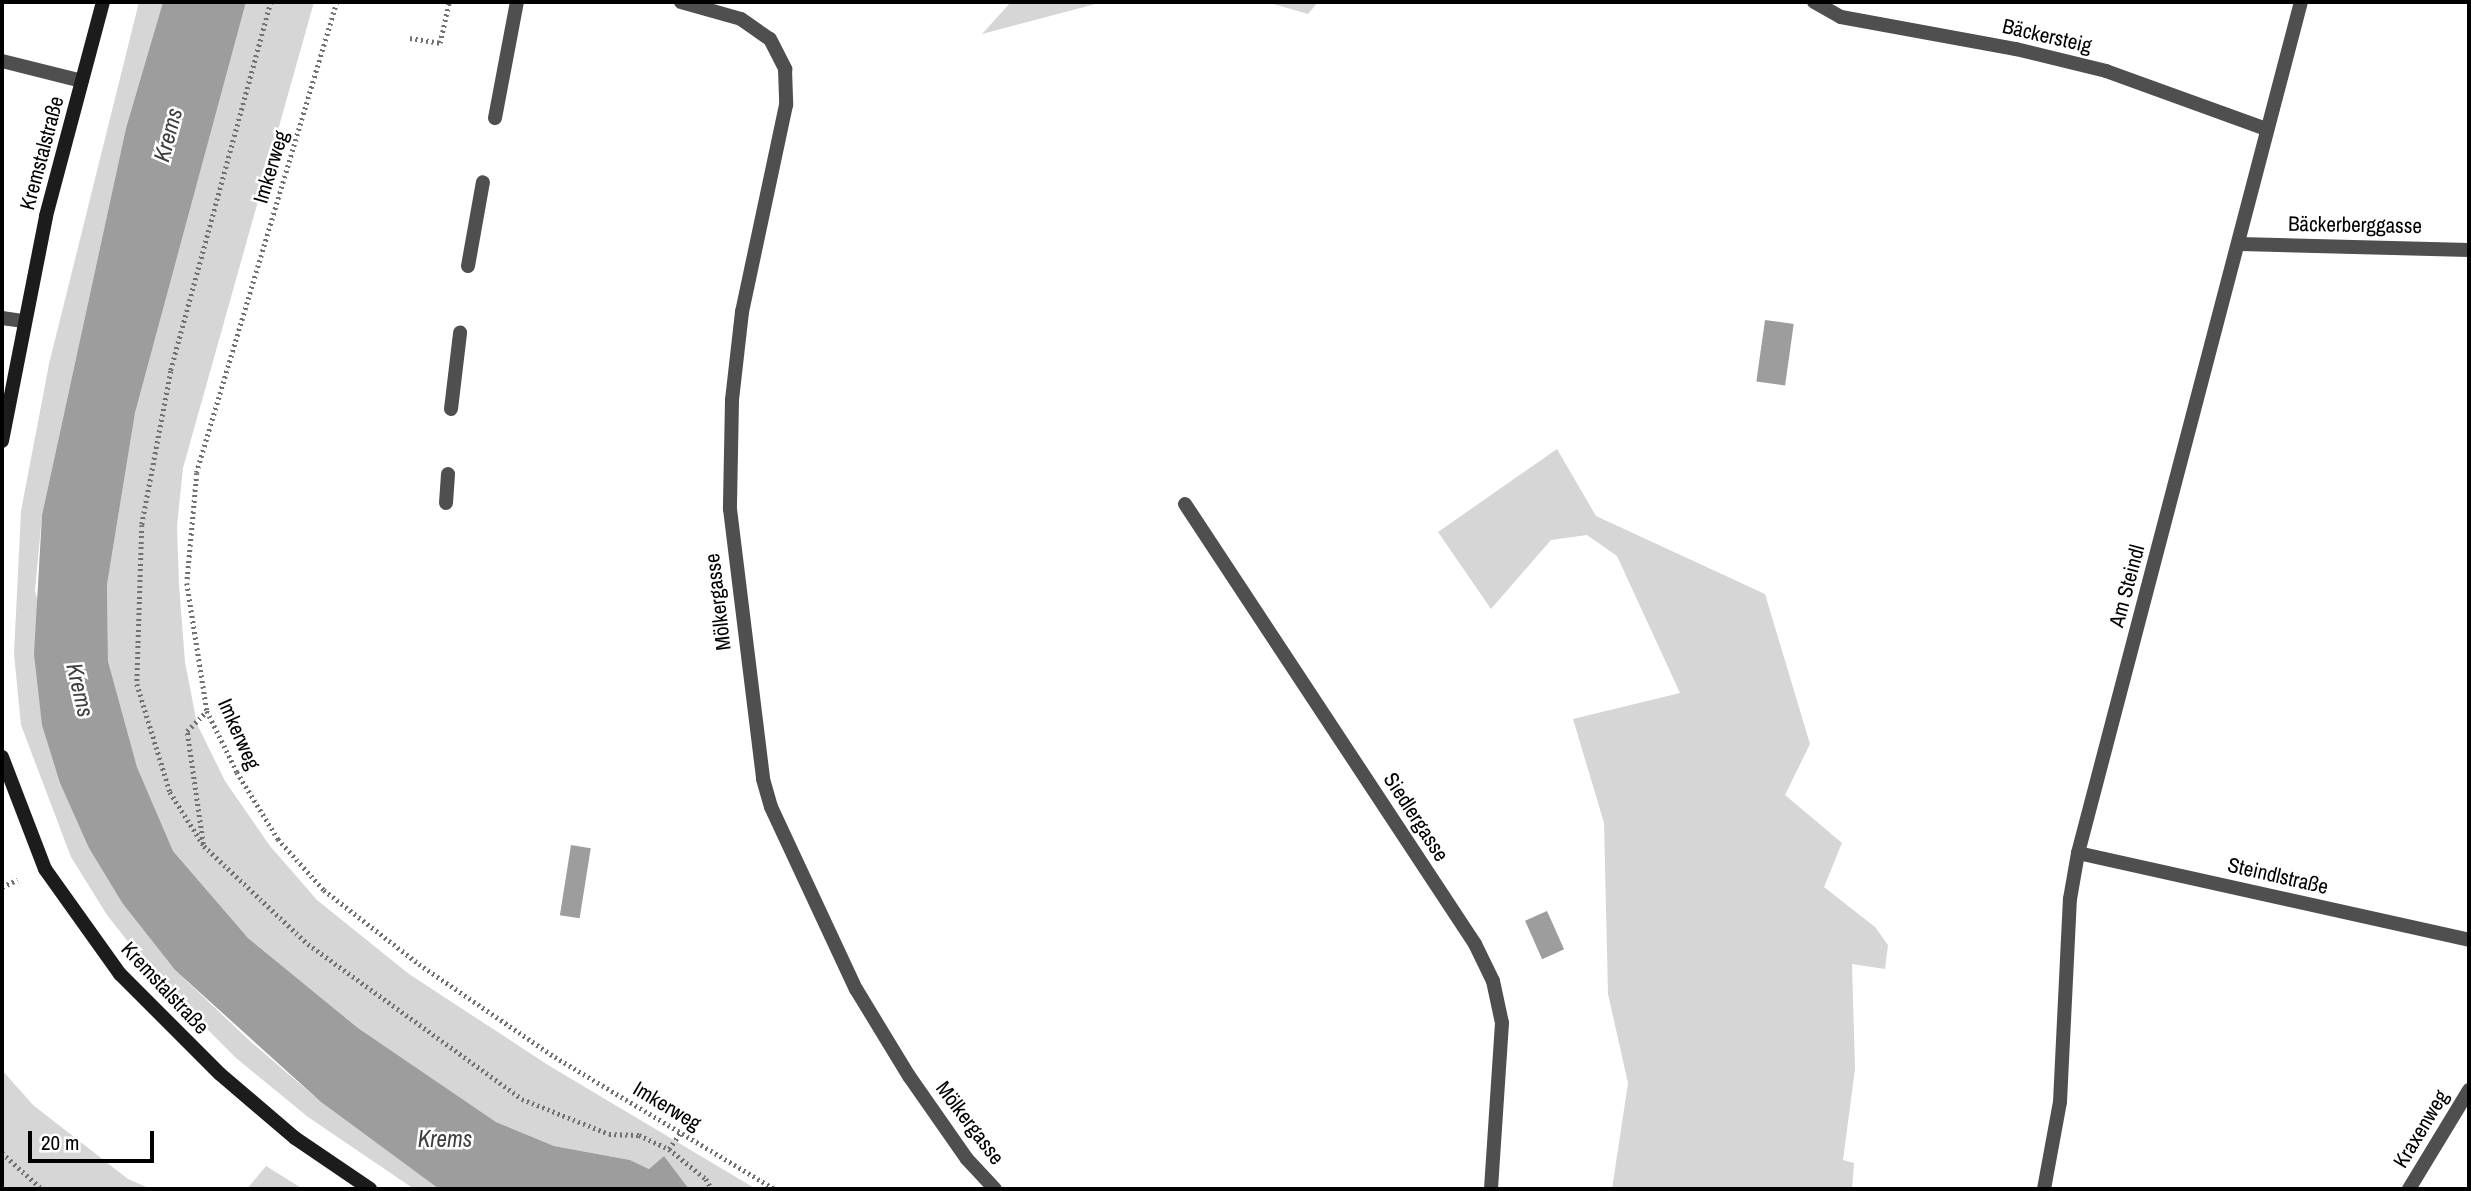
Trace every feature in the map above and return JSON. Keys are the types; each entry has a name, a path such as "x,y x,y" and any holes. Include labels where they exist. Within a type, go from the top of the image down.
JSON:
{"main road":[{"name":"Kremstalstraße","path":"2,441 24,321 103,2"},
{"name":"Kremstalstraße","path":"2,757 45,869 120,974 239,1090 295,1138 370,1189"}],"street":[{"path":"495,118 517,2"},
{"name":"Bäckersteig","path":"1814,2 1841,17 2017,49 2106,71 2266,130"},
{"name":"Am Steindl","path":"2044,1189 2060,1102 2070,899 2078,853 2240,244 2266,130 2301,2"},
{"name":"Mölkergasse","path":"689,3 741,19 770,39 785,69 786,105 741,313 732,400 730,509 763,779 771,807 856,989 909,1076 967,1159 995,1189"},
{"path":"2,61 82,80"},
{"path":"468,266 484,182"},
{"name":"Bäckerberggasse","path":"2240,244 2469,250"},
{"path":"2,318 24,321"},
{"path":"451,409 460,333"},
{"path":"446,503 448,474"},
{"name":"Siedlergasse","path":"1185,504 1475,944 1493,981 1502,1023 1492,1189"},
{"name":"Steindlstraße","path":"2078,853 2469,940"},
{"name":"Kraxenweg","path":"2409,1189 2469,1090"}],"path":[{"path":"271,2 171,370 142,525 137,684 170,792 204,846 308,944 522,1098 609,1134 639,1135 669,1149 706,1179 712,1189"},
{"name":"Imkerweg","path":"337,2 197,473 187,583 207,711 237,772 278,839 324,890 419,964 544,1049 775,1189"},
{"path":"410,38 440,43 449,2"},
{"path":"204,846 187,731 207,711"},
{"path":"2,887 17,880"},
{"path":"669,1149 681,1132"},
{"path":"2,1153 42,1189"}],"shaded area":[{"path":"139,2 163,2 126,128 42,515 35,591 123,904 175,970 251,1042 321,1102 439,1189 414,1189 308,1117 236,1058 160,982 107,915 71,857 21,725 14,654 21,511 49,364"},
{"path":"246,2 314,2 183,468 177,526 179,585 185,662 197,724 225,781 270,846 317,900 409,974 548,1065 756,1189 689,1189 664,1156 649,1169 630,1160 554,1146 496,1122 358,1028 248,938 173,851 137,767 108,661 107,585 135,413"},
{"path":"1011,2 1103,2 982,34"},
{"path":"1267,2 1318,2 1308,14"},
{"path":"1557,449 1596,516 1765,594 1810,744 1785,795 1842,843 1824,887 1875,927 1888,945 1885,969 1852,964 1855,1069 1843,1160 1854,1163 1852,1189 1612,1189 1628,1083 1608,994 1604,823 1573,719 1680,693 1617,556 1587,535 1551,540 1491,609 1438,532"},
{"path":"2,1070 33,1105 128,1179 151,1189 2,1189"},
{"path":"266,1166 303,1189 247,1189"}],"water":[{"name":"Krems","path":"163,2 246,2 135,413 107,585 108,661 137,767 173,851 248,938 358,1028 496,1122 554,1146 630,1160 649,1169 664,1156 689,1189 439,1189 321,1102 175,970 123,904 89,848 60,783 42,725 34,654 42,515 126,128"},
{"path":"1765,320 1794,324 1785,385 1756,381"},
{"path":"571,845 591,848 580,918 560,915"},
{"path":"1547,911 1564,949 1542,959 1525,921"}]}
